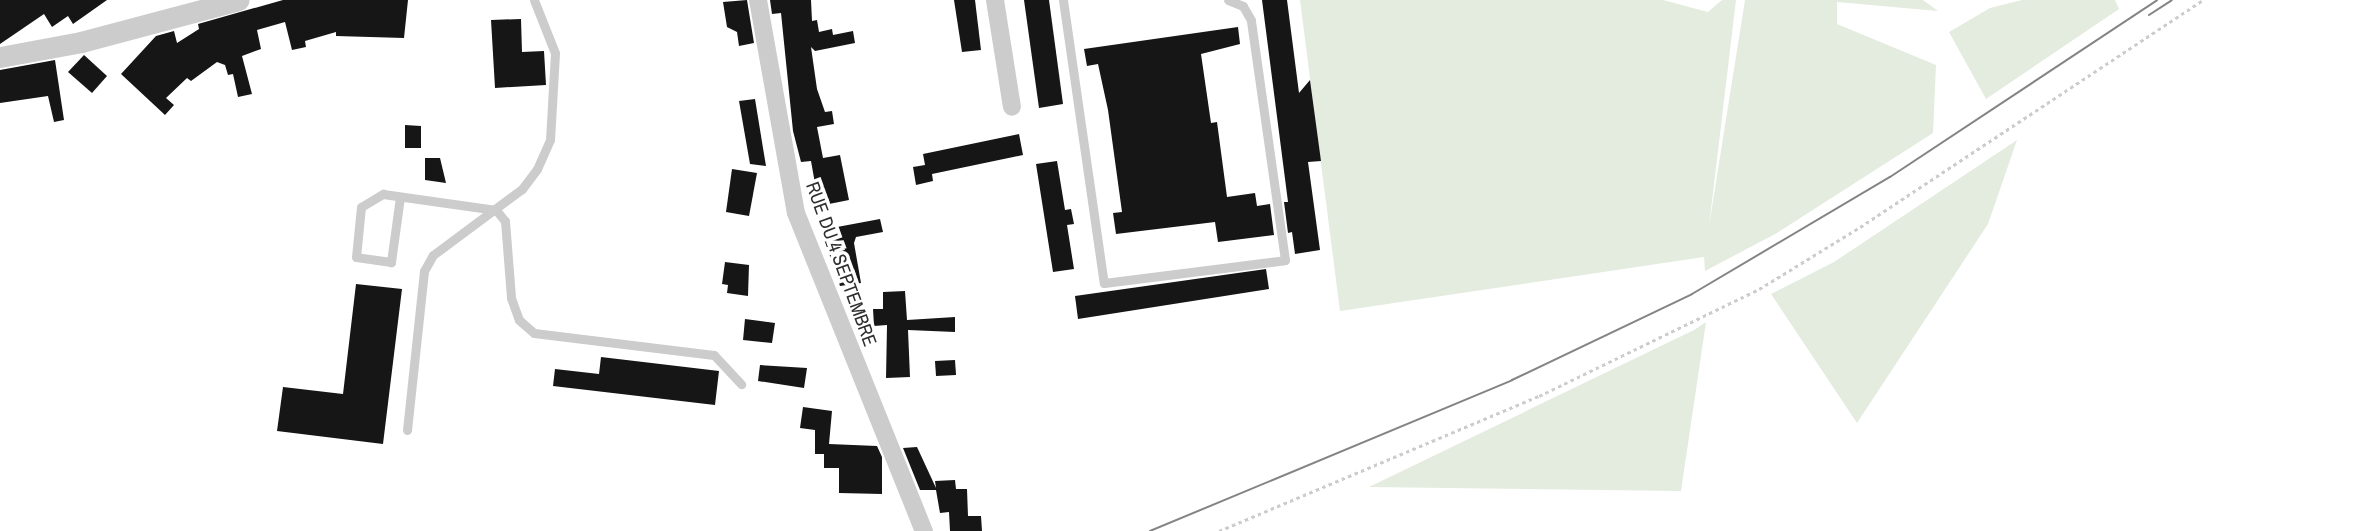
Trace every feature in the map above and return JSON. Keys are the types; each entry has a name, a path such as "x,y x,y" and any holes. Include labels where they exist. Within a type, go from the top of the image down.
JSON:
{"street":[{"path":"0,57 81,42 239,0"},
{"name":"RUE DU 4 SEPTEMBRE","path":"758,0 796,212 924,531"},
{"path":"995,0 1012,107"}],"lane":[{"path":"407,430 424,271 433,255 496,210 537,169 550,140 555,53 534,0"},
{"path":"1063,0 1104,283 1285,260 1251,20 1243,6 1228,0"},
{"path":"400,197 391,262 356,257 366,200 383,194 496,210 505,221 511,298 519,320 534,333 714,355 741,384"}],"path":[{"path":"1219,531 1564,385 1748,295 1850,234 2203,0"}],"shaded area":[{"path":"1300,0 1663,0 1708,12 1722,0 1736,0 1709,226 1745,0 1923,0 1938,11 1837,2 1837,24 1936,65 1933,133 1777,233 1705,271 1704,257 1340,311"},
{"path":"2022,0 2115,0 2119,9 1986,99 1949,32 1990,8"},
{"path":"2017,140 1988,224 1857,423 1771,294 1834,262"},
{"path":"1706,322 1681,491 1369,487 1694,330"}],"building":[{"path":"0,0 107,0 73,24 68,16 52,27 44,14 0,44"},
{"path":"283,0 408,0 404,38 336,36 336,32 305,41 306,47 292,50 285,22 257,30 261,49 242,56 252,94 238,97 233,74 228,75 225,65 217,62 191,81 187,78 166,98 174,105 165,115 121,74 156,36 174,31 177,43 199,29 198,24"},
{"path":"747,0 754,43 739,46 737,32 727,27 723,2"},
{"path":"770,0 811,0 812,21 817,20 819,32 832,29 833,35 853,31 855,43 815,51 811,47 817,89 825,112 832,111 834,124 817,127 823,158 840,155 849,200 819,206 811,161 801,162 793,131 781,13 772,14"},
{"path":"954,0 975,0 981,50 962,52"},
{"path":"1024,0 1049,0 1063,104 1039,108"},
{"path":"1262,0 1287,0 1299,93 1310,80 1321,161 1308,162 1320,250 1295,254 1292,232 1288,233 1284,202 1288,202"},
{"path":"521,19 522,52 544,51 546,85 495,88 491,20"},
{"path":"1238,27 1240,44 1201,54 1211,123 1217,122 1227,197 1255,193 1257,206 1270,204 1274,235 1218,242 1215,222 1116,234 1113,213 1122,212 1108,110 1098,64 1087,66 1084,49"},
{"path":"84,55 107,76 92,93 68,72"},
{"path":"55,60 64,120 54,122 48,96 0,103 0,70"},
{"path":"755,99 766,166 750,164 739,101"},
{"path":"405,125 421,126 421,148 405,148"},
{"path":"1019,134 1023,155 932,174 933,181 916,185 913,167 925,165 923,154"},
{"path":"425,158 440,158 446,183 425,180"},
{"path":"1057,161 1065,210 1071,209 1074,224 1067,225 1074,269 1053,272 1036,164"},
{"path":"732,169 757,173 749,216 726,212"},
{"path":"880,219 883,232 856,237 854,243 861,283 840,286 821,230"},
{"path":"725,262 749,265 748,296 727,293 728,285 722,284"},
{"path":"1266,269 1269,289 1078,319 1075,296"},
{"path":"356,284 402,289 383,444 277,431 283,387 343,394"},
{"path":"905,291 907,320 955,317 955,332 908,330 910,377 886,378 887,325 874,326 873,309 883,309 883,292"},
{"path":"745,319 775,323 772,343 743,340"},
{"path":"601,357 719,371 715,405 553,386 555,369 599,374"},
{"path":"955,360 956,375 936,376 935,361"},
{"path":"760,365 807,368 804,388 758,381"},
{"path":"803,407 832,411 829,444 877,446 882,457 882,494 839,493 839,468 824,468 824,454 815,454 815,430 800,428"},
{"path":"917,447 936,488 935,481 955,480 956,489 967,489 968,516 981,516 982,531 950,531 949,512 940,513 936,490 920,490 903,448"}],"tram line":[{"path":"1150,531 1512,380 1692,294 1890,177 2157,0"},
{"path":"2149,15 2172,0"}]}
